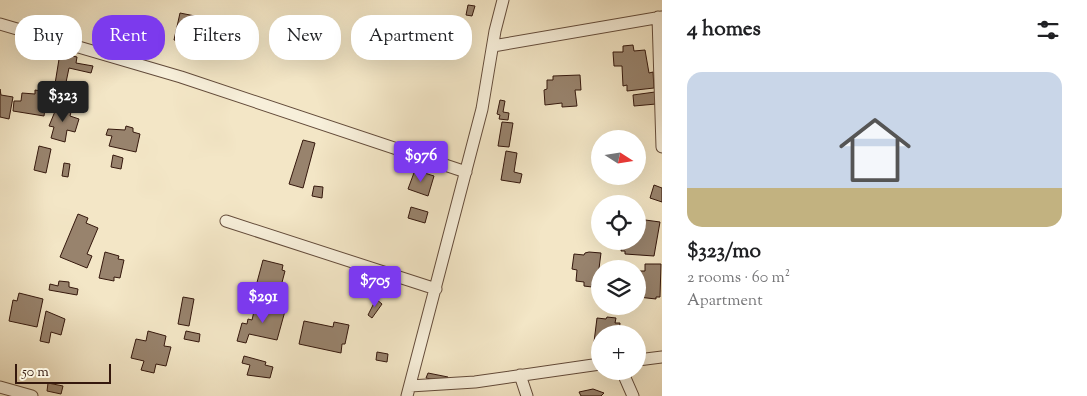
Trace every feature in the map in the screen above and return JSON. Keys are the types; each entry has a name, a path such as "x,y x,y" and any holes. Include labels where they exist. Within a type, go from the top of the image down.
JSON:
{"street":[{"path":"503,0 482,109 408,391 591,365"},
{"path":"493,46 660,17 662,147"},
{"path":"0,24 182,77 466,172"},
{"path":"226,221 436,289"},
{"path":"646,359 662,357"},
{"path":"520,374 527,396"},
{"path":"626,380 633,396"},
{"path":"0,387 32,396"}],"building":[{"path":"468,5 475,6 472,16 466,15"},
{"path":"633,45 634,51 645,50 649,73 653,72 654,88 627,91 627,85 623,86 622,66 614,66 613,52 623,52 623,46"},
{"path":"59,60 76,60 76,63 93,66 91,73 69,68 64,92 75,94 73,101 55,97 56,90 54,90"},
{"path":"580,75 581,90 575,90 577,106 562,107 562,103 545,105 544,90 547,89 547,80 553,80 553,76"},
{"path":"0,89 1,95 13,97 9,119 0,117"},
{"path":"35,90 47,92 44,116 13,111 14,101 21,101 22,93 35,94"},
{"path":"655,92 656,104 634,106 633,95"},
{"path":"500,100 505,101 503,112 509,113 508,120 499,119 500,115 497,114"},
{"path":"58,104 72,108 70,116 79,119 75,132 67,130 65,142 51,138 54,127 49,126"},
{"path":"502,122 513,123 509,147 498,146"},
{"path":"126,126 133,128 133,132 140,134 136,152 109,146 112,136 106,135 108,129 125,130"},
{"path":"303,140 315,143 303,188 289,184"},
{"path":"39,146 51,149 46,173 34,170"},
{"path":"506,151 517,153 514,172 522,174 520,183 501,180"},
{"path":"113,155 123,158 121,169 111,167"},
{"path":"64,163 70,164 68,177 62,176"},
{"path":"415,170 434,176 428,196 408,189"},
{"path":"654,185 662,188 662,202 650,198"},
{"path":"314,186 323,187 322,198 312,196"},
{"path":"411,207 428,212 425,223 408,218"},
{"path":"78,214 88,218 86,223 98,228 87,254 92,256 87,268 60,257"},
{"path":"646,220 660,222 654,256 625,254 625,251 621,251 646,250"},
{"path":"105,252 119,256 118,259 124,260 120,278 114,277 114,281 99,278"},
{"path":"585,253 601,253 600,260 591,260 591,287 584,286 584,282 576,281 577,270 572,269 574,254 584,255"},
{"path":"263,260 283,265 282,270 285,271 280,290 256,286"},
{"path":"646,264 661,264 660,297 656,297 656,299 646,298"},
{"path":"59,281 69,282 69,287 78,289 77,295 49,290 50,284 58,286"},
{"path":"19,293 43,299 37,327 9,321 13,300 17,301"},
{"path":"183,297 194,299 189,326 178,324"},
{"path":"376,299 382,304 372,318 368,315"},
{"path":"263,304 285,311 277,340 249,334 246,343 237,341 242,323 247,324 248,319 252,320 255,307 262,309"},
{"path":"46,311 65,319 61,335 51,332 49,343 40,341"},
{"path":"607,317 616,318 615,323 620,323 620,325 596,325 597,318 606,319"},
{"path":"304,321 333,327 334,322 349,325 345,344 342,344 341,353 299,344"},
{"path":"148,331 166,336 164,346 171,347 166,366 156,364 154,373 141,370 144,361 131,358 136,339 146,341"},
{"path":"186,331 200,334 199,342 184,339"},
{"path":"377,352 388,354 387,362 376,360"},
{"path":"244,356 266,362 265,365 273,367 270,378 247,375 250,365 242,363"},
{"path":"428,373 448,377 447,382 426,378"},
{"path":"48,383 63,386 61,394 47,391"},
{"path":"593,389 604,393 601,396 581,396 579,392"}]}
